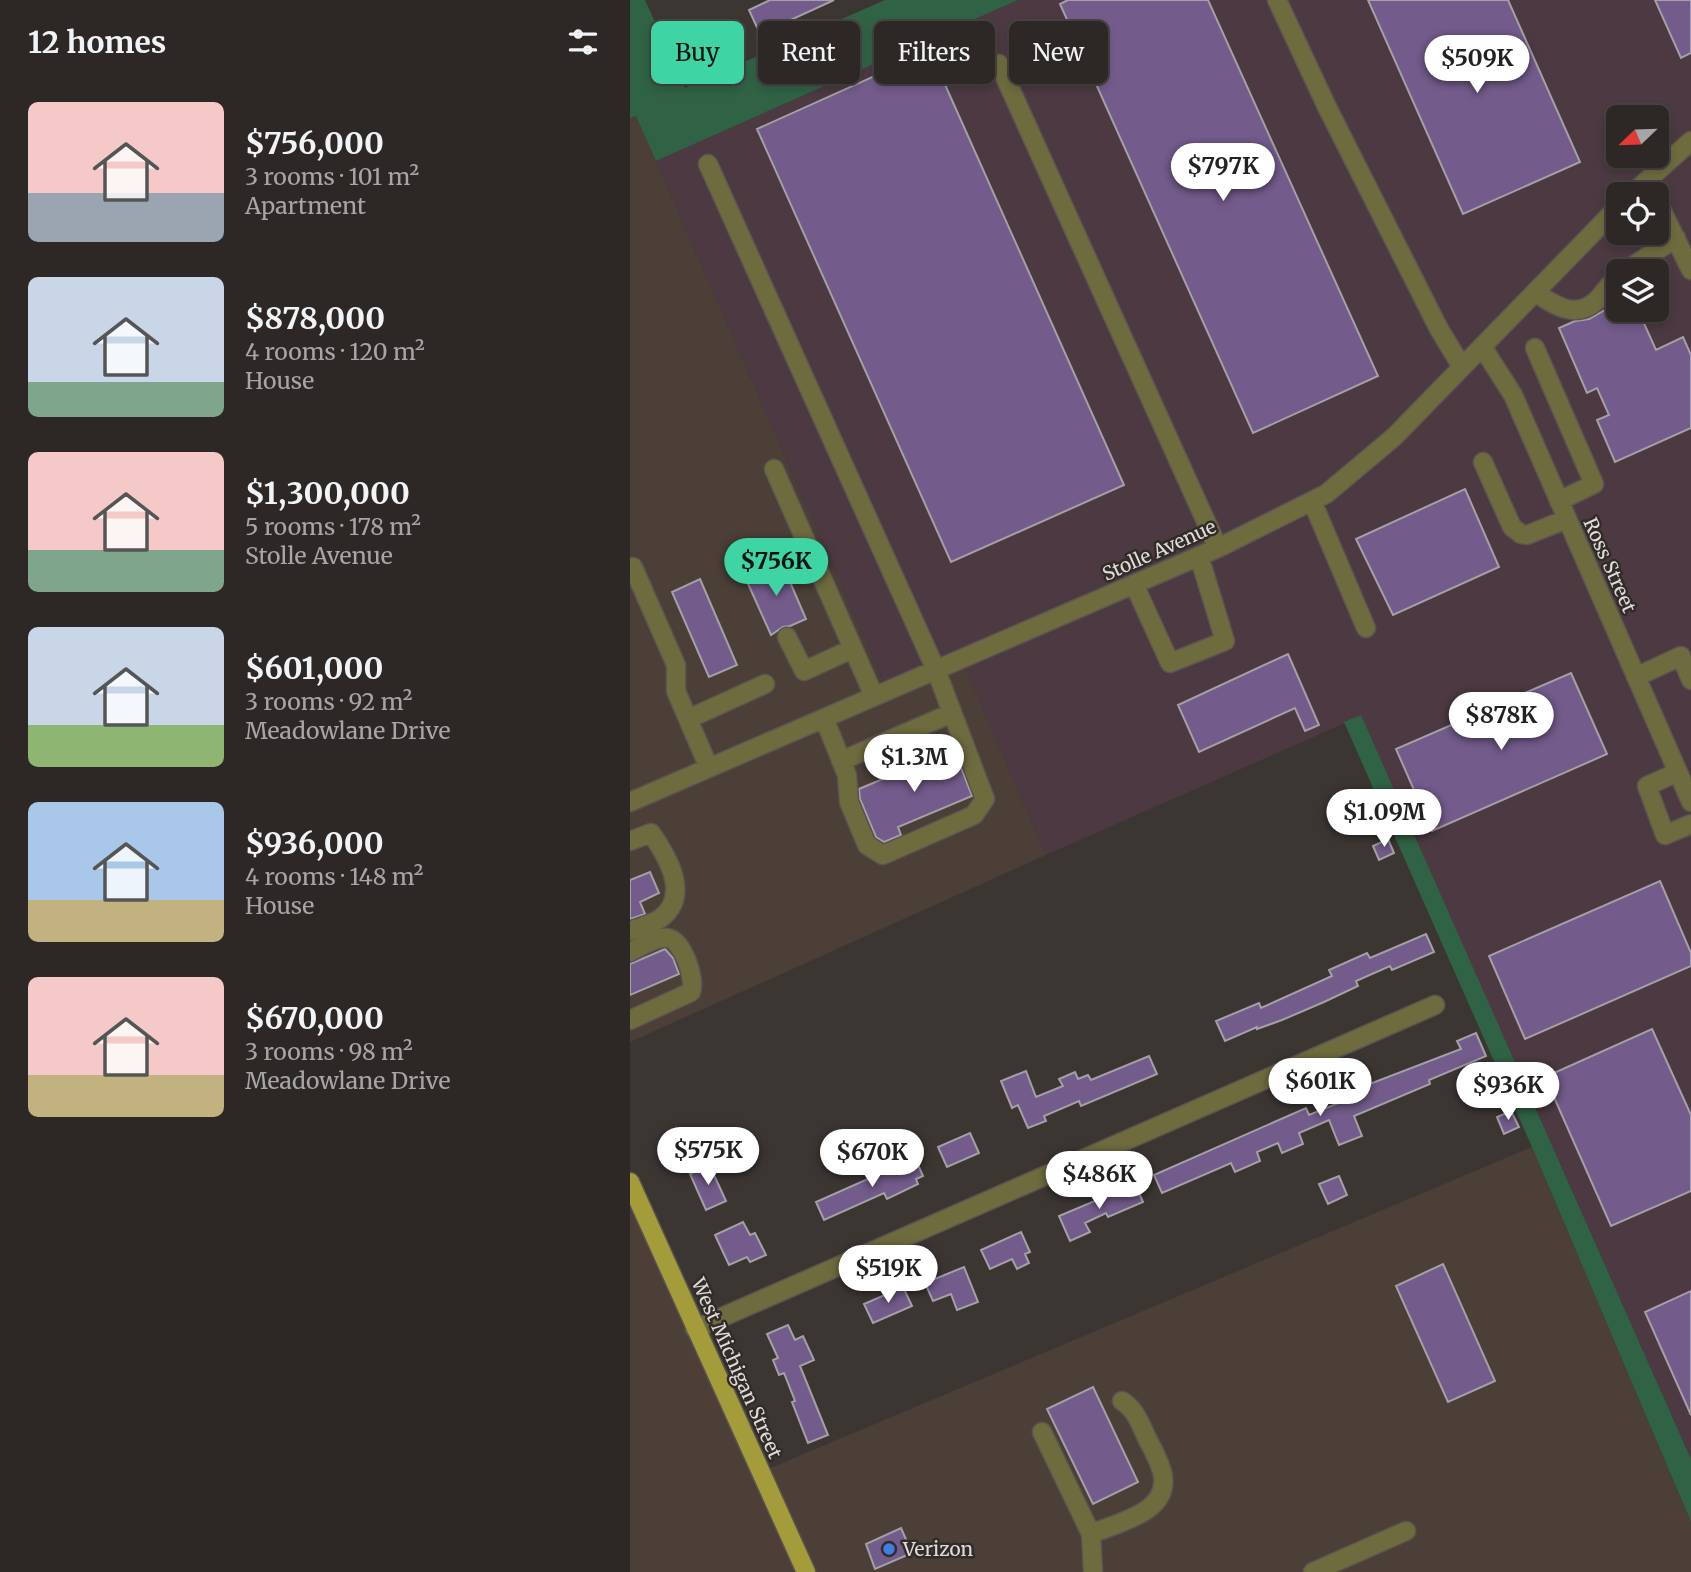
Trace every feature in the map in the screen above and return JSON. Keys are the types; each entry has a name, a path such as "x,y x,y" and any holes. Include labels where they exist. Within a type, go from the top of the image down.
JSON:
{"main road":[{"name":"West Michigan Street","path":"630,1182 806,1572"}],"street":[{"path":"1277,0 1327,107 1438,329 1462,367"},
{"path":"999,64 1218,548"},
{"path":"1654,182 1691,141"},
{"path":"708,164 936,670 985,799 974,815 883,855 867,845 849,802 846,775 824,718"},
{"name":"Stolle Avenue","path":"630,802 1218,548 1326,494 1394,437 1606,219"},
{"path":"1669,224 1691,270"},
{"path":"1644,259 1676,238"},
{"path":"1536,292 1558,308 1579,311 1589,306 1606,289"},
{"name":"Ross Street","path":"1483,348 1513,395 1691,802"},
{"path":"1535,348 1594,484 1559,501"},
{"path":"1483,462 1516,531 1527,536 1567,519"},
{"path":"774,469 873,696"},
{"path":"1311,501 1366,628"},
{"path":"1134,584 1170,663 1225,641 1199,556"},
{"path":"633,567 676,665 676,691 709,768"},
{"path":"787,637 804,671 852,649"},
{"path":"1636,677 1681,656 1691,680"},
{"path":"688,719 765,684"},
{"path":"841,761 952,713"},
{"path":"1678,772 1647,786 1665,835 1691,824"},
{"path":"630,841 651,833 665,853 674,878 674,900 661,917 630,931"},
{"path":"630,952 661,939 668,938 676,942 689,966 694,985 691,992 630,1020"},
{"path":"695,1329 1435,1005"},
{"path":"1091,1534 1146,1510 1154,1505 1163,1492 1163,1476 1151,1446 1132,1407 1122,1401"},
{"path":"1042,1432 1091,1534 1093,1572"},
{"path":"1313,1572 1406,1531"}],"shaded area":[{"path":"1018,0 1691,0 1691,1459 1361,716 1046,855 961,659 887,690 656,161 829,84 860,84 860,70 874,64 874,84 995,84 995,21 971,21"},
{"path":"636,115 887,690 961,658 1046,855 630,1042 630,118"},
{"path":"1532,1147 1691,1522 1691,1572 630,1572 630,1182 761,1472"}],"green space":[{"path":"630,0 645,0 655,21 651,21 651,84 683,84 685,88 694,84 744,84 744,62 758,56 758,84 829,84 656,161 636,116 630,118"},
{"path":"885,0 1018,0 971,21 874,21 874,64 860,70 860,21 837,21"},
{"path":"1361,715 1691,1459 1691,1522 1532,1147 1344,722"}],"building":[{"path":"770,0 834,0 788,21 758,21 758,30 749,10"},
{"path":"1068,0 1208,0 1378,376 1253,433 1096,84 1108,84 1108,21 1068,21 1060,4"},
{"path":"1368,0 1508,0 1580,162 1463,214"},
{"path":"1655,0 1691,0 1691,53 1681,58"},
{"path":"874,76 874,84 945,84 1124,485 951,562 757,129"},
{"path":"1606,309 1606,322 1643,322 1656,350 1683,337 1691,355 1691,428 1615,462 1597,420 1609,415 1597,388 1587,393 1559,328 1575,321 1589,319"},
{"path":"1465,489 1499,567 1393,615 1356,539"},
{"path":"781,561 806,619 783,627 771,635 745,577"},
{"path":"700,579 737,665 709,677 672,592"},
{"path":"1288,654 1319,725 1305,731 1295,708 1199,752 1178,705"},
{"path":"1571,673 1607,754 1432,831 1396,749"},
{"path":"954,749 972,796 898,827 901,835 884,842 876,837 860,799 859,789"},
{"path":"1388,839 1394,853 1379,860 1373,846"},
{"path":"650,872 659,893 640,902 645,914 630,919 630,880"},
{"path":"1660,881 1691,953 1691,966 1525,1039 1489,956"},
{"path":"1426,934 1434,952 1392,970 1390,966 1356,981 1358,986 1324,1002 1225,1041 1216,1021 1259,1003 1261,1008 1332,976 1329,970 1367,953 1370,958"},
{"path":"665,949 673,958 679,974 630,995 630,964"},
{"path":"1652,1029 1691,1115 1691,1191 1611,1226 1545,1077"},
{"path":"1476,1033 1486,1056 1429,1080 1430,1084 1354,1116 1362,1136 1339,1145 1329,1120 1299,1133 1303,1144 1282,1153 1278,1143 1257,1152 1260,1161 1235,1172 1231,1163 1162,1193 1154,1175 1306,1108 1309,1115 1351,1098 1347,1090 1361,1084 1362,1087 1461,1049 1457,1041"},
{"path":"1149,1056 1157,1074 1081,1106 1079,1101 1044,1116 1046,1121 1028,1128 1018,1105 1012,1108 1001,1081 1026,1071 1036,1097 1063,1086 1059,1079 1075,1072 1078,1079 1088,1075 1091,1080"},
{"path":"1511,1111 1519,1127 1504,1134 1497,1117"},
{"path":"970,1133 979,1153 947,1167 938,1147"},
{"path":"915,1158 923,1176 916,1179 918,1184 887,1199 884,1193 824,1220 816,1202"},
{"path":"709,1164 726,1201 706,1210 690,1174"},
{"path":"1339,1176 1347,1195 1328,1204 1319,1184"},
{"path":"1135,1184 1143,1202 1108,1217 1106,1213 1085,1223 1090,1232 1070,1241 1059,1216"},
{"path":"743,1222 750,1235 755,1233 766,1255 750,1262 747,1257 729,1265 715,1235"},
{"path":"1021,1232 1030,1252 1025,1254 1029,1263 1017,1269 1012,1259 990,1269 981,1250"},
{"path":"1443,1264 1495,1381 1448,1402 1396,1286"},
{"path":"964,1267 978,1302 957,1310 951,1294 933,1301 925,1283"},
{"path":"903,1287 912,1306 873,1323 864,1304"},
{"path":"1691,1291 1691,1415 1645,1312"},
{"path":"788,1325 795,1340 803,1336 814,1360 800,1366 828,1435 808,1443 784,1373 779,1375 773,1360 778,1358 767,1334"},
{"path":"1093,1387 1138,1482 1093,1504 1047,1409"},
{"name":"Verizon","path":"901,1528 912,1553 875,1569 866,1544"}],"place":[{"name":"Verizon","path":"889,1549"}]}
